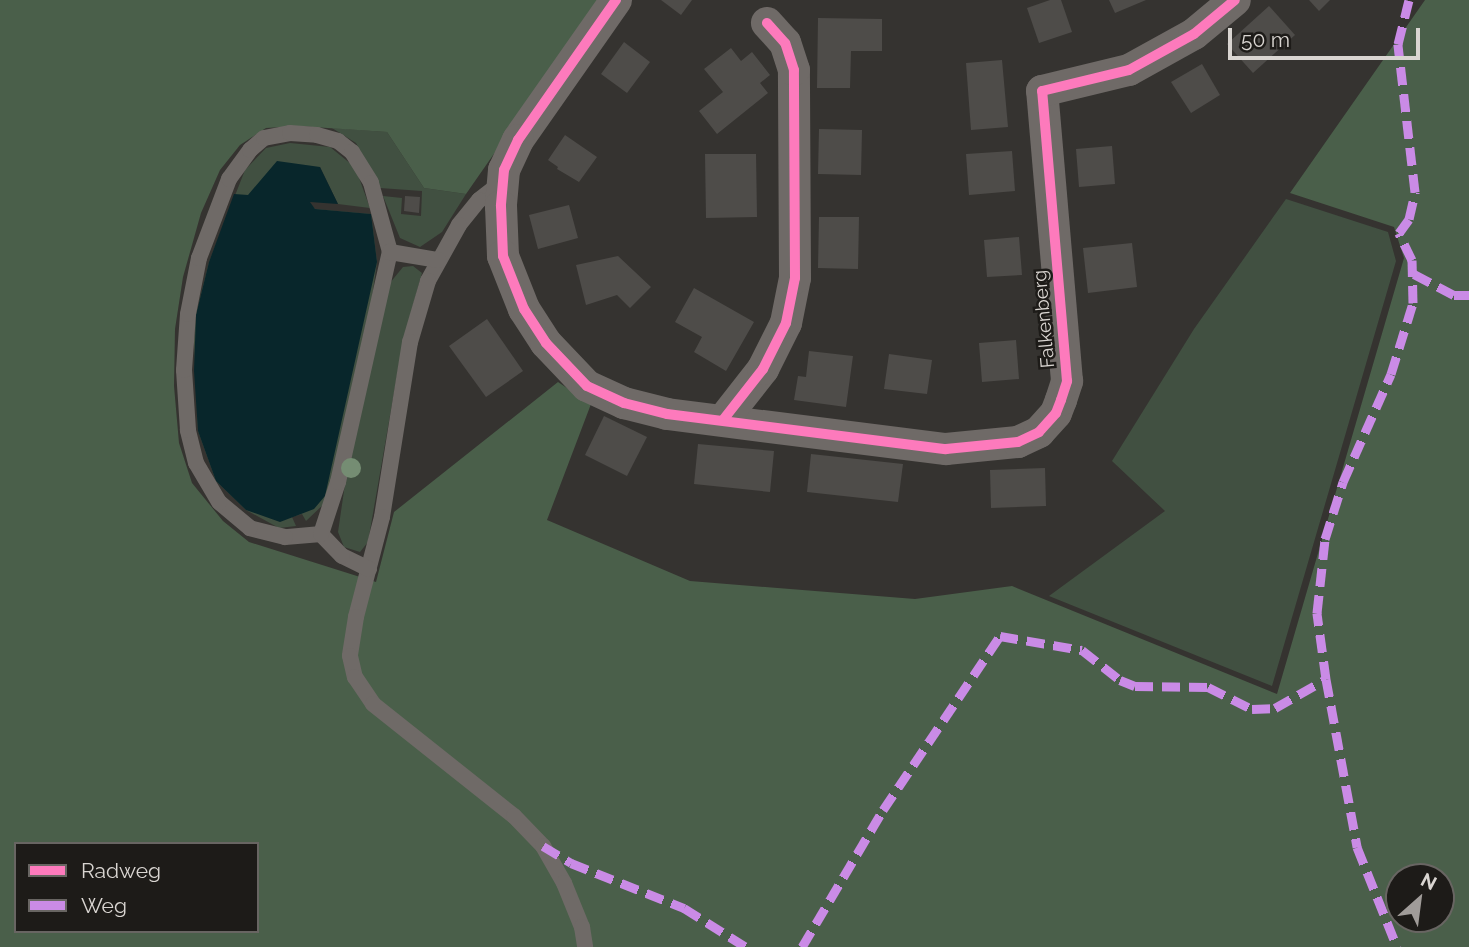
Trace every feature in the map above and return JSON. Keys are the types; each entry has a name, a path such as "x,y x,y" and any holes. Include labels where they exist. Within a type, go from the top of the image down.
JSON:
{"street":[{"name":"Falkenberg","path":"616,0 518,140 507,160 502,181 500,233 510,276 528,316 565,366 587,386 624,402 667,414 946,449 1018,442 1039,432 1056,413 1067,381 1042,91 1129,70 1194,34 1235,0"},
{"path":"723,420 763,369 786,323 795,278 794,70 785,43 767,23"}],"lane":[{"path":"290,134 317,135 338,141 352,152 371,183 390,251 338,482 321,534 285,537 250,528 219,502 206,484 196,463 188,430 184,370 188,314 199,258 229,179 250,150 264,138 290,134"},
{"path":"502,181 479,201 438,260 428,281 410,342 382,517 356,617 350,656 362,689 373,704 408,735 532,832 564,883 582,927 585,947"},
{"path":"390,251 438,260"},
{"path":"321,534 342,556 369,569"}],"green space":[{"path":"0,0 601,0 466,194 424,188 387,132 298,126 266,128 240,145 220,170 201,213 183,277 175,329 174,386 179,443 192,483 223,521 249,542 376,582 394,512 558,382 591,404 547,520 690,581 915,599 1012,586 1277,694 1404,258 1394,227 1290,193 1425,0 1469,0 1469,947 0,947"},
{"path":"332,128 387,132 424,188 466,194 442,232 420,247 400,238 383,196 402,198 401,214 421,216 422,191 380,188 356,143"},
{"path":"290,143 330,147 351,164 358,175 370,208 338,204 320,167 309,202 315,209 371,214 377,262 372,298 376,300 403,267 413,266 422,273 403,341 368,542 360,552 344,547 338,532 345,484 306,521 302,514 292,517 296,526 279,528 246,510 216,481 198,431 194,341 196,315 209,262 245,170 266,148"},
{"path":"1286,199 1388,232 1396,261 1272,686 1049,596 1165,511 1112,461 1194,329"}],"water":[{"path":"277,161 320,167 338,204 310,202 315,209 371,214 377,262 325,496 314,509 280,522 246,510 216,481 198,431 194,371 196,315 209,262 234,194 248,195"}],"building":[{"path":"661,0 692,0 681,15"},
{"path":"1050,0 1061,0 1072,32 1039,43 1027,8"},
{"path":"1109,0 1146,0 1115,13"},
{"path":"1309,0 1330,0 1319,11"},
{"path":"1269,6 1295,35 1253,73 1227,44"},
{"path":"818,18 882,19 882,51 851,51 850,88 817,88"},
{"path":"624,42 650,62 627,93 601,74"},
{"path":"731,48 741,61 752,52 770,75 760,83 768,93 717,134 699,111 723,92 704,69"},
{"path":"1002,60 1008,127 971,130 966,63"},
{"path":"1202,64 1220,95 1191,113 1171,82"},
{"path":"819,129 862,130 861,175 818,174"},
{"path":"565,135 597,157 579,182 557,169 558,167 548,160"},
{"path":"1112,146 1115,184 1079,187 1076,149"},
{"path":"1012,151 1015,191 969,195 966,154"},
{"path":"705,154 756,154 757,217 706,218"},
{"path":"405,196 420,197 419,213 404,211"},
{"path":"569,205 578,238 538,249 529,215"},
{"path":"819,217 859,217 858,269 818,268"},
{"path":"1019,237 1022,275 987,277 984,240"},
{"path":"1132,243 1137,287 1088,293 1083,248"},
{"path":"618,256 651,287 630,308 617,295 586,305 576,265"},
{"path":"694,288 754,322 726,371 694,352 702,337 675,322"},
{"path":"487,319 523,371 486,397 449,346"},
{"path":"1016,340 1019,379 982,382 979,343"},
{"path":"809,351 853,356 846,407 794,400 798,376 806,377"},
{"path":"889,354 932,360 927,394 884,389"},
{"path":"604,416 647,437 627,476 585,455"},
{"path":"698,444 774,451 770,492 694,484"},
{"path":"811,454 903,464 898,502 807,492"},
{"path":"1045,468 1046,506 991,508 990,470"}],"marked path":[{"path":"802,947 883,810 1000,636 1082,650 1120,680 1135,686 1208,687 1252,709 1275,708 1326,679 1317,613 1325,539 1343,482 1391,374 1413,303 1412,260 1399,233 1409,219 1415,192 1398,44 1409,0"},
{"path":"1414,274 1454,295 1469,295"},
{"path":"1326,679 1357,847 1397,947"},
{"path":"543,846 571,863 684,908 746,947"}],"cycle path":[{"path":"616,0 518,140 504,170 501,206 503,256 524,309 546,343 587,386 624,403 667,414 946,449 1018,442 1039,432 1056,413 1067,381 1042,91 1129,70 1194,34 1235,0"},
{"path":"723,420 763,369 786,323 795,278 794,70 785,43 767,23"}]}
